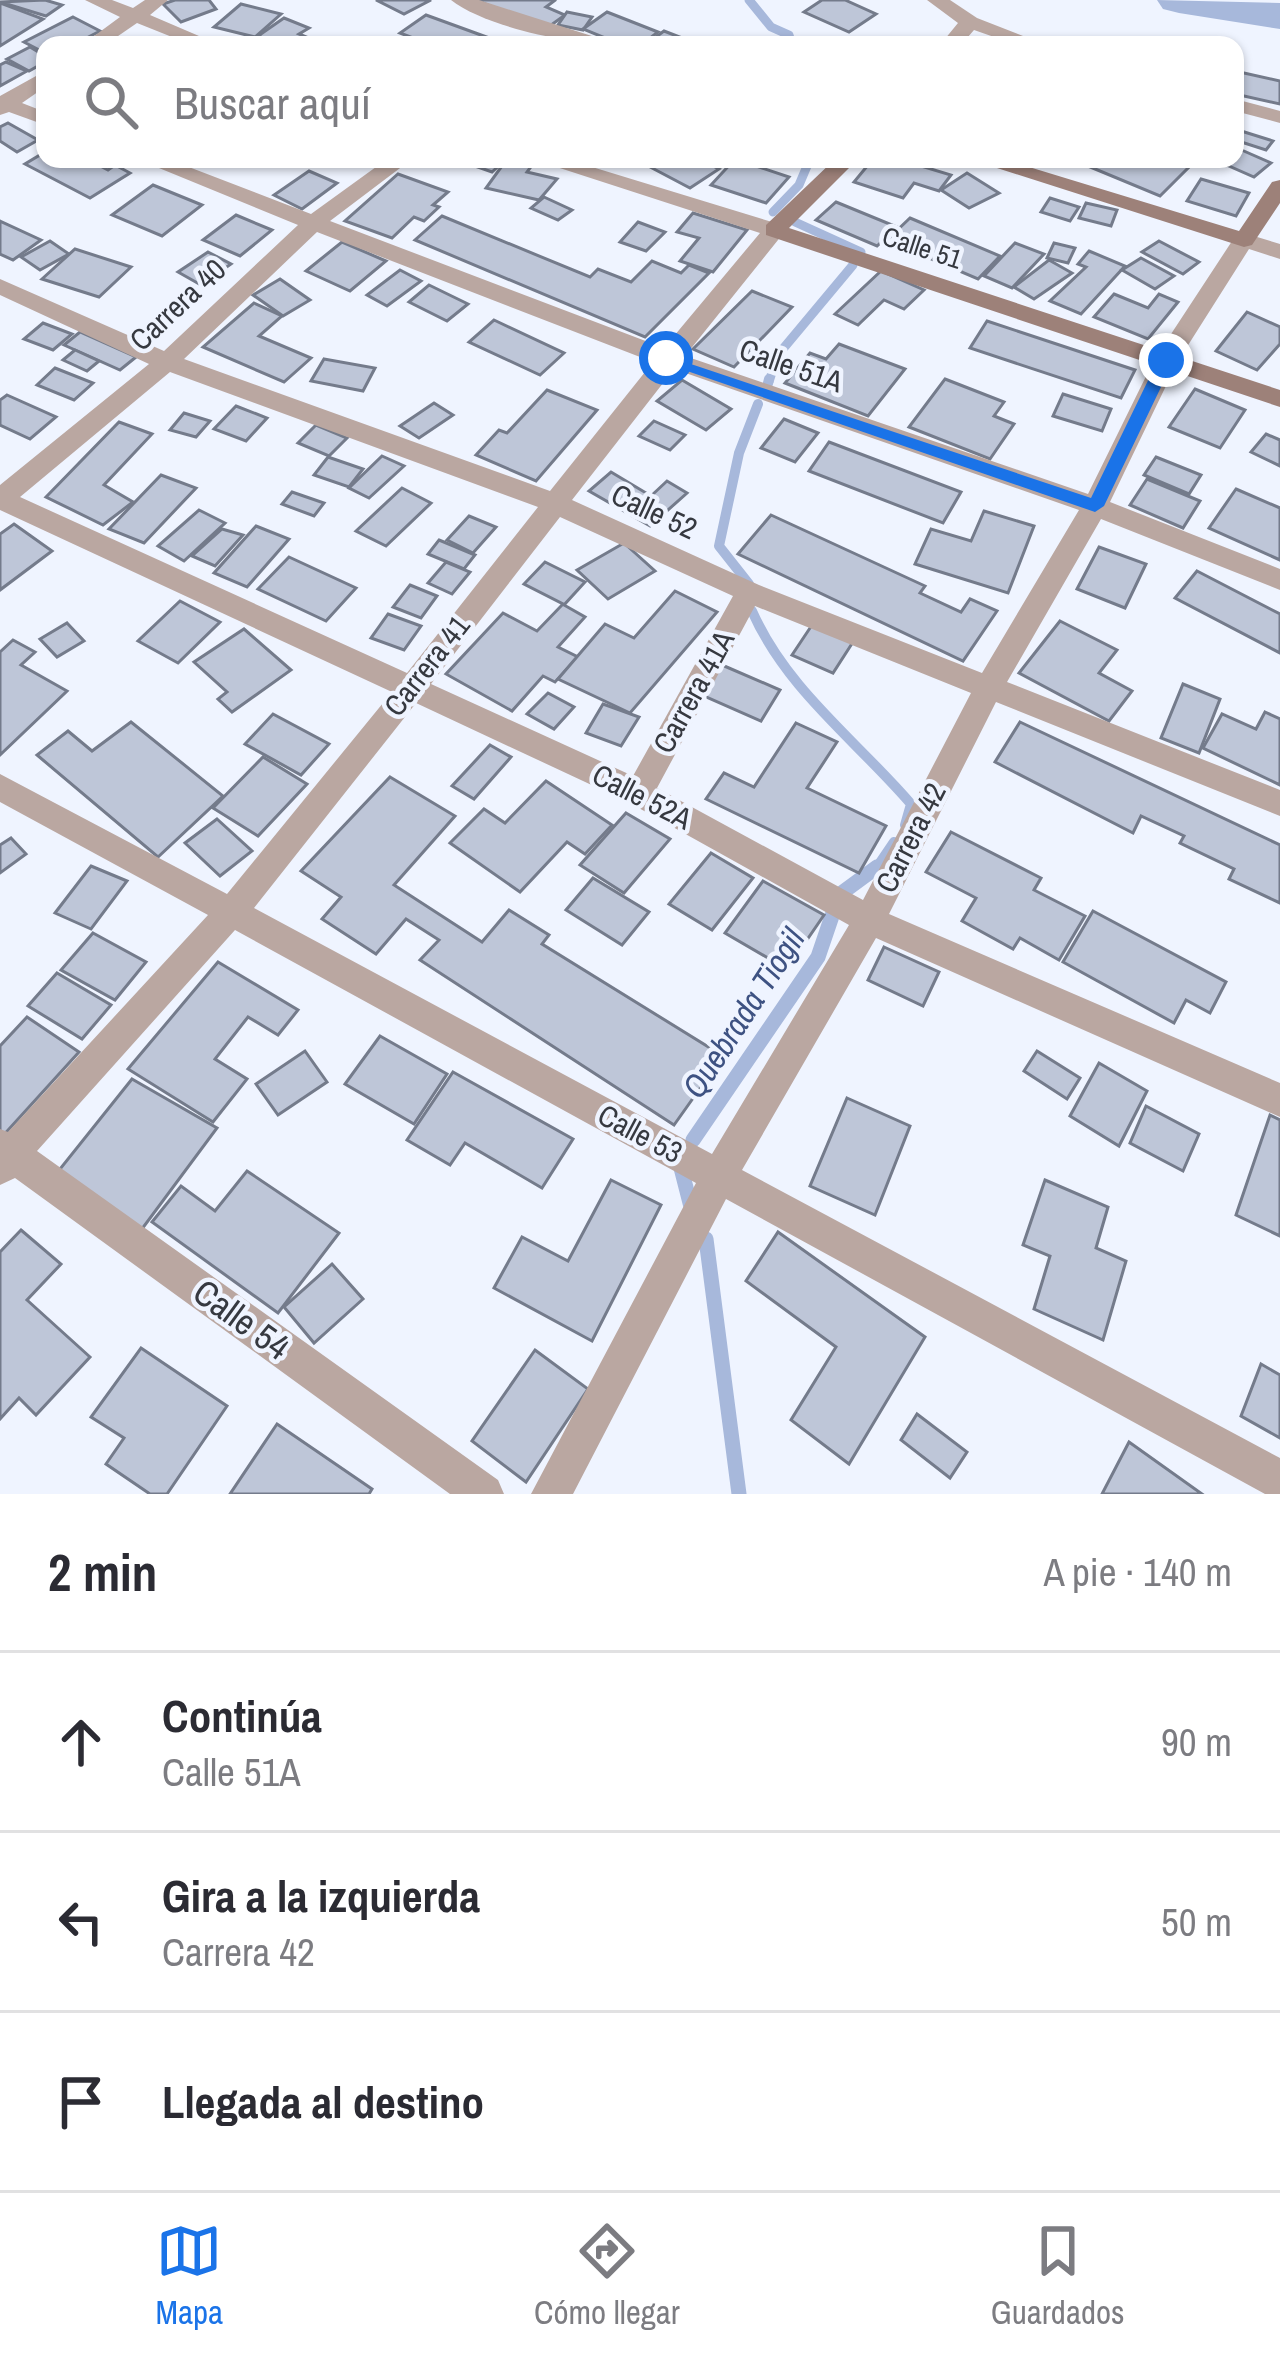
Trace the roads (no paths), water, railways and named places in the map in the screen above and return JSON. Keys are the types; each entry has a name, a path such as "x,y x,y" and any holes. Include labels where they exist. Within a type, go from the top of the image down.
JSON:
{"street":[{"path":"95,0 185,36"},
{"path":"105,36 158,0"},
{"path":"461,0 532,27 582,36"},
{"path":"937,0 970,22 1010,36"},
{"path":"958,36 970,22"},
{"path":"524,36 532,27"},
{"path":"2,105 36,83"},
{"path":"2,105 36,116"},
{"path":"1244,107 1280,116"},
{"name":"Calle 51A","path":"171,168 666,358 1095,506 1280,580"},
{"name":"Carrera 40","path":"0,499 167,362 313,223 389,168"},
{"name":"Calle 51","path":"572,168 774,230 1280,399"},
{"name":"Carrera 41","path":"4,1156 230,914 666,358 774,230 838,168"},
{"path":"1009,168 1280,252"},
{"name":"Carrera 42","path":"551,1494 719,1176 868,920 990,685 1095,506 1166,360 1280,187"},
{"name":"Calle 52","path":"0,286 167,362 554,502 749,592 1280,802"},
{"name":"Calle 52A","path":"0,499 639,793 868,920 1280,1100"},
{"name":"Carrera 41A","path":"639,793 749,592"},
{"name":"Calle 53","path":"0,787 1280,1480"},
{"name":"Calle 54","path":"4,1156 484,1494"}],"waterway":[{"name":"Quebrada Tiogil","path":"749,0 771,27 789,36"},
{"path":"1179,0 1280,16"},
{"name":"Quebrada Tiogil","path":"773,212 799,185 806,168"},
{"name":"Quebrada Tiogil","path":"795,222 861,252"},
{"name":"Quebrada Tiogil","path":"769,382 777,356 853,265"},
{"name":"Quebrada Tiogil","path":"767,387 769,379"},
{"name":"Quebrada Tiogil","path":"749,584 719,546 739,453 758,404"},
{"name":"Quebrada Tiogil","path":"752,611 803,690 911,804 905,825"},
{"name":"Quebrada Tiogil","path":"875,870 894,842"},
{"path":"843,892 877,867"},
{"name":"Quebrada Tiogil","path":"693,1140 818,957 833,913"},
{"name":"Quebrada Tiogil","path":"681,1168 691,1207"},
{"name":"Quebrada Tiogil","path":"706,1239 739,1494"}]}
